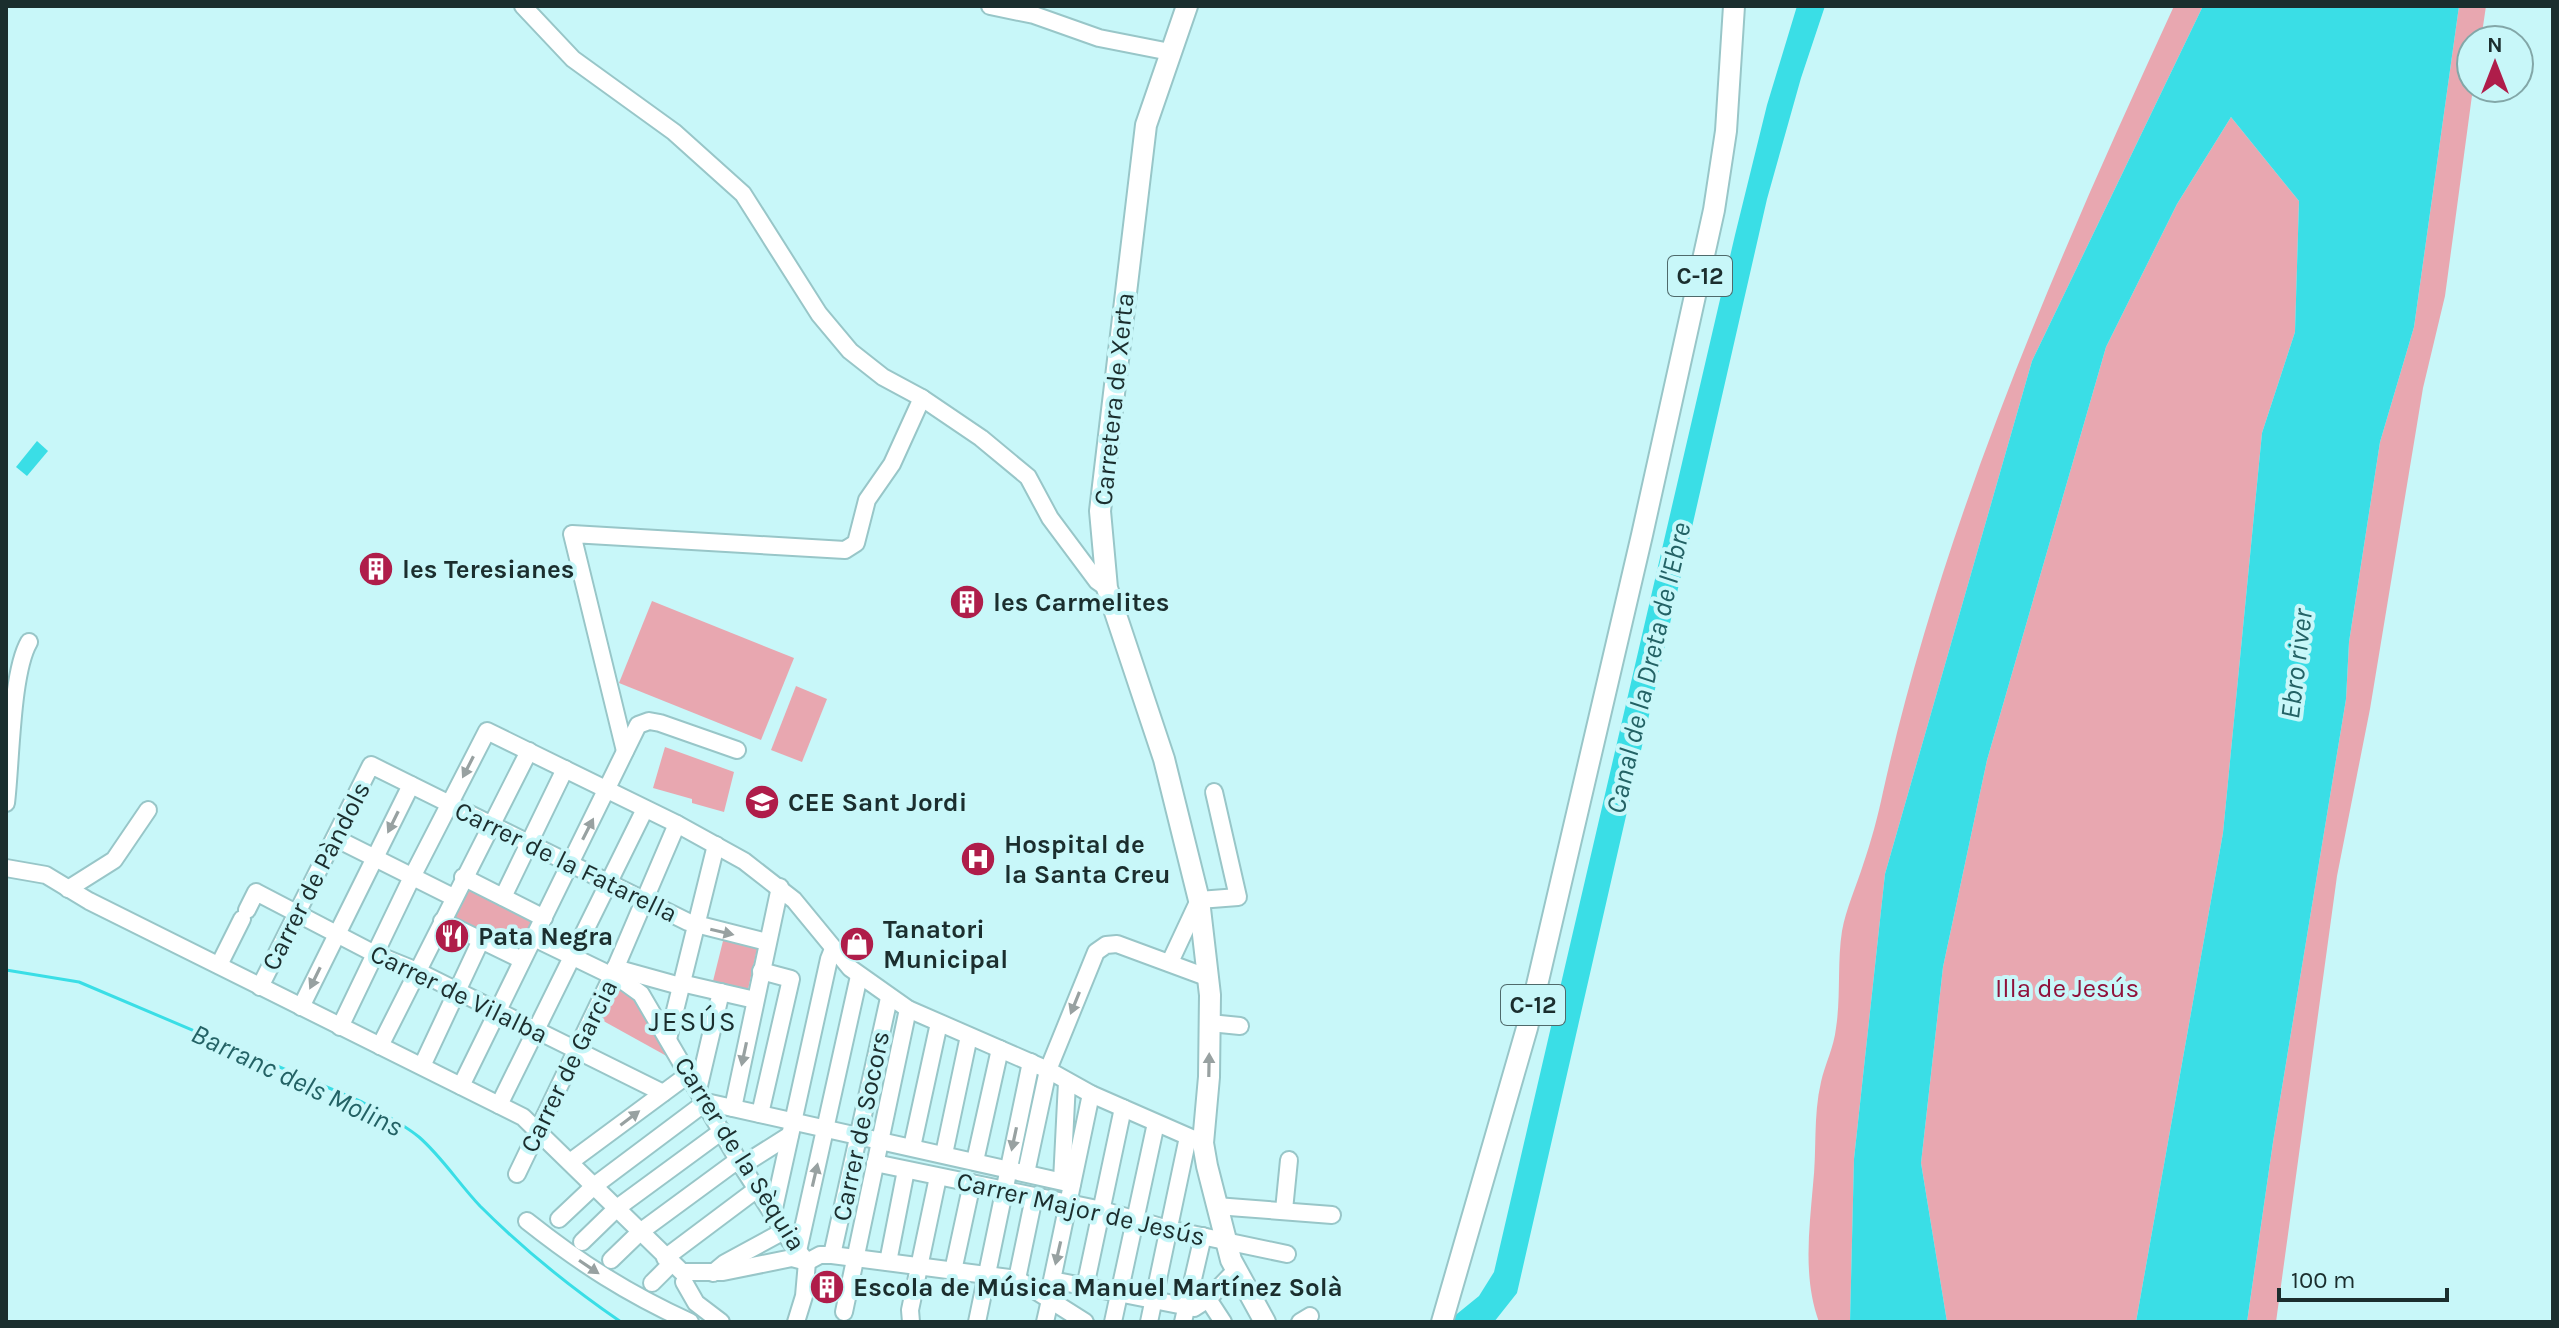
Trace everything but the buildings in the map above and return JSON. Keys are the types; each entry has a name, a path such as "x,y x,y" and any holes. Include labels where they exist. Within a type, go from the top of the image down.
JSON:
{"main road":[{"name":"Carretera de Xerta","path":"1187,6 1146,125 1100,511 1107,588 1164,759 1199,900 1209,978 1210,1023 1209,1077 1195,1140"},
{"name":"C-12","path":"1444,1318 1527,1028 1708,240 1726,131 1734,6"},
{"path":"1195,1140 1235,1271 1265,1322"}],"street":[{"path":"523,6 573,59 674,132 743,194 819,314 850,351 883,377 922,398 1007,458 1028,477 1050,518 1097,581 1107,588"},
{"path":"990,6 1034,15 1099,38 1170,52"},
{"path":"625,751 572,534 845,550 856,543 867,500 892,464 922,398"},
{"path":"6,803 18,677 22,655 29,642"},
{"path":"461,1086 638,725 649,721 737,750"},
{"path":"340,1027 487,731 677,824 744,861 780,887 807,913 836,952 859,976 908,1009 1031,1062 1091,1094 1195,1140 1168,1229 1149,1322"},
{"path":"380,1046 529,751"},
{"name":"Carrer de la Fatarella","path":"371,765 695,925 767,942"},
{"name":"Carrer de Pàndols","path":"260,987 371,765"},
{"path":"503,897 565,769"},
{"path":"301,1007 411,785"},
{"path":"1170,962 1199,900 1238,897 1214,792"},
{"path":"499,1105 645,809"},
{"path":"68,889 114,860 148,810"},
{"name":"Carrer de Garcia","path":"517,1174 614,972 677,824"},
{"path":"335,838 453,897"},
{"path":"668,1039 716,845"},
{"path":"6,868 46,875 260,987 523,1117 682,1272 712,1273 802,1256 832,1255 1017,1279 1085,1322"},
{"path":"463,877 544,918"},
{"path":"733,1108 780,887"},
{"name":"Carrer de Vilalba","path":"219,965 256,892 375,954 417,971 663,1093"},
{"path":"442,921 522,960"},
{"path":"534,938 614,972 755,1000"},
{"path":"422,1066 481,940"},
{"path":"1026,1173 1048,1070 1096,952 1111,944 1209,978"},
{"path":"773,1213 829,959 836,952"},
{"path":"760,1114 791,979 761,971"},
{"name":"Carrer de la Sèquia","path":"614,972 641,994 740,1163 802,1256"},
{"path":"796,1322 804,1296 802,1256 859,976"},
{"path":"559,1219 702,1096 721,992"},
{"name":"Carrer de Socors","path":"832,1255 889,998"},
{"path":"844,1312 908,1009"},
{"path":"912,1147 939,1023"},
{"path":"1210,1023 1240,1026"},
{"path":"944,1154 969,1036"},
{"path":"975,1161 1000,1049"},
{"path":"977,1322 1031,1062"},
{"path":"570,1162 689,1074"},
{"path":"1067,1082 1069,1203 1052,1280 1153,1300 1185,1314"},
{"path":"1067,1183 1091,1094"},
{"path":"702,1096 760,1114 792,1128 826,1127 1067,1183"},
{"path":"1085,1287 1123,1108"},
{"path":"1113,1322 1156,1123"},
{"path":"611,1260 640,1232 792,1128"},
{"path":"582,1242 617,1208 722,1131"},
{"path":"1284,1210 1289,1160"},
{"name":"Carrer Major de Jesús","path":"875,1163 1134,1217 1168,1229 1287,1254"},
{"path":"888,1262 906,1170"},
{"path":"911,1322 910,1310 938,1177"},
{"path":"953,1271 972,1183"},
{"path":"652,1283 668,1261 757,1189"},
{"path":"1017,1279 1034,1197"},
{"path":"1216,1206 1332,1215"},
{"path":"527,1221 623,1290 688,1322"},
{"path":"712,1273 784,1231"},
{"path":"1185,1314 1203,1236"},
{"path":"1185,1314 1208,1299 1235,1271"},
{"path":"684,1282 696,1303 721,1322"},
{"path":"1208,1299 1223,1322"},
{"path":"1045,1322 1050,1300"}],"green space":[{"path":"2174,6 2203,6 2032,361 1885,874 1854,1159 1850,1322 1819,1322 1811,1288 1808,1254 1816,1121 1821,1082 1836,1028 1842,931 1846,914 1872,838 1908,690 1971,490 2047,294"},
{"path":"2459,6 2486,6 2483,24 2456,24"},
{"path":"2455,35 2455,104 2471,104 2445,296 2423,388 2370,709 2337,876 2276,1322 2247,1322 2273,1142 2346,699 2349,642 2380,442 2414,327"},
{"name":"Illa de Jesús","path":"2231,117 2299,201 2295,332 2262,433 2223,833 2136,1322 1947,1322 1921,1163 1943,967 1987,760 2106,347 2177,204"},
{"path":"652,601 794,658 761,740 619,683"},
{"path":"796,686 827,699 802,762 771,750"},
{"path":"665,747 734,772 724,812 653,788"},
{"path":"463,886 536,918 523,952 450,919"},
{"path":"724,937 758,945 747,994 712,985"},
{"path":"615,983 631,990 672,1059 598,1018"}],"water":[{"name":"Canal de la Dreta de l'Ebre","path":"1797,6 1825,6 1767,199 1517,1293 1494,1322 1447,1322 1479,1296 1494,1272 1735,235 1767,105"},
{"name":"Ebro river","path":"2203,6 2459,6 2414,327 2380,442 2349,642 2346,699 2273,1142 2247,1322 2136,1322 2223,833 2262,433 2295,332 2299,201 2231,117 2177,204 2106,347 1987,760 1943,967 1921,1163 1947,1322 1850,1322 1854,1159 1885,874 2032,361"},
{"path":"37,441 48,451 27,476 16,467"}],"waterway":[{"name":"Barranc dels Molins","path":"6,970 79,982 362,1102 391,1118 427,1145 480,1206 513,1238 621,1322"}],"place":[{"name":"les Teresianes","path":"376,569"},
{"name":"les Carmelites","path":"967,602"},
{"name":"CEE Sant Jordi","path":"762,802"},
{"name":"Hospital de la Santa Creu","path":"978,859"},
{"name":"Pata Negra","path":"452,936"},
{"name":"Tanatori Municipal","path":"857,944"},
{"name":"Escola de Música Manuel Martínez Solà","path":"827,1287"}],"district":[{"name":"JESÚS","path":"693,1021"}]}
